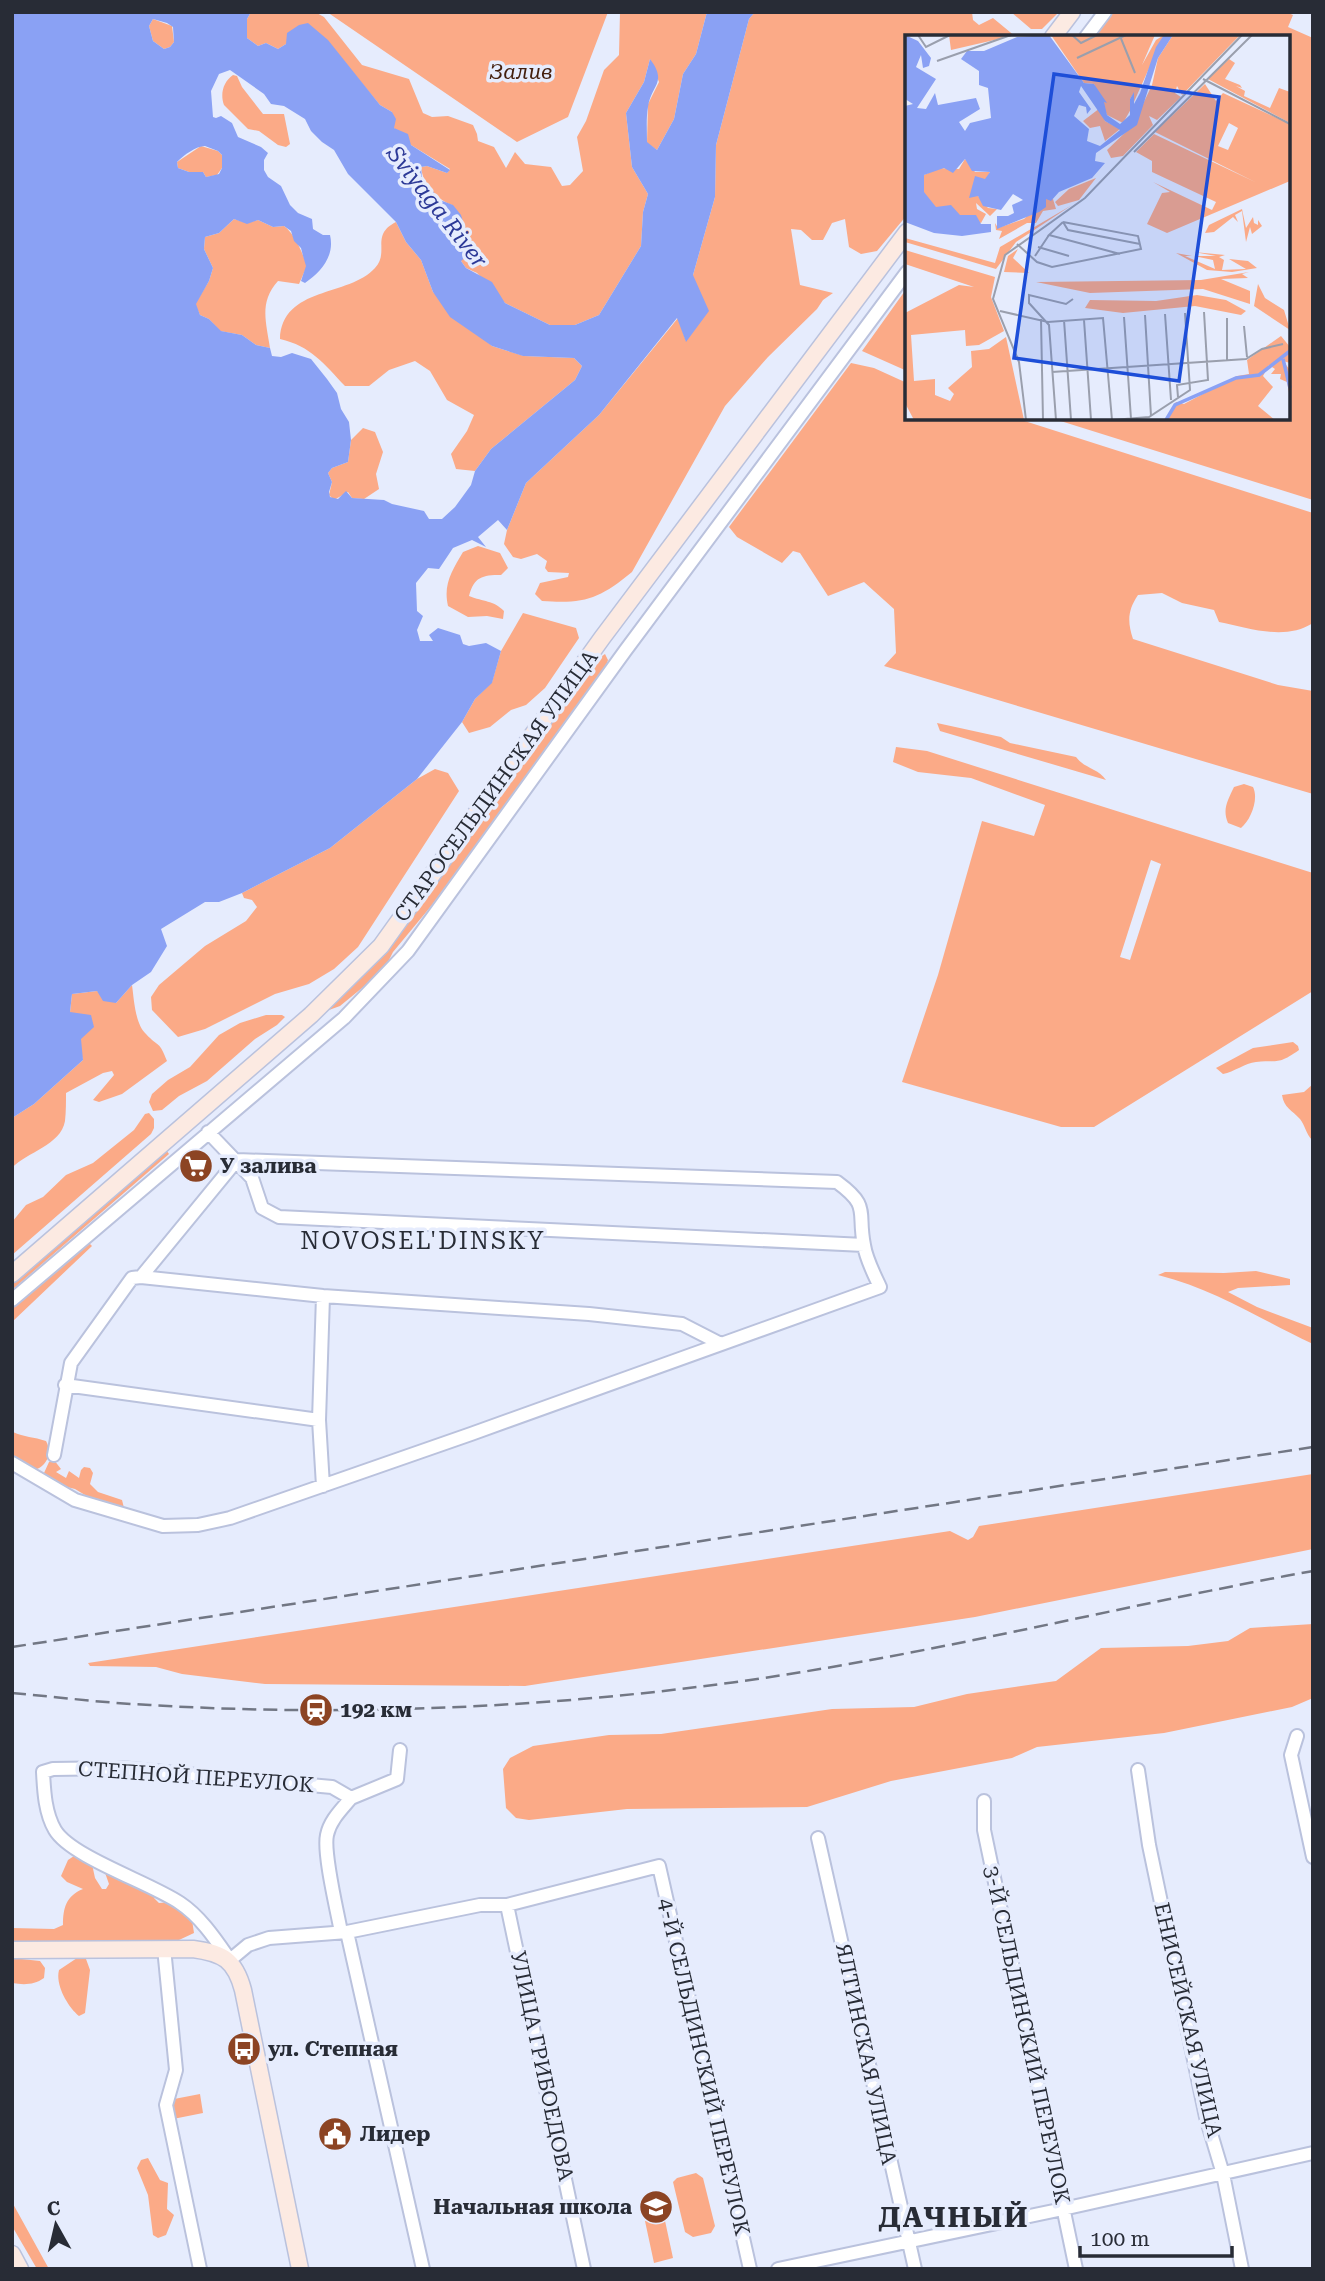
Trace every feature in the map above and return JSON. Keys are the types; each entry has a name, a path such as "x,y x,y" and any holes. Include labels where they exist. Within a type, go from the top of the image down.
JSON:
{"main road":[{"path":"1055,35 1072,12"},
{"name":"СТАРОСЕЛЬДИНСКАЯ УЛИЦА","path":"12,1274 311,1015 381,946 602,638 905,235"},
{"path":"12,1950 164,1948 212,1952 230,1960 243,1990 300,2269"},
{"path":"12,2254 20,2269"}],"street":[{"path":"1088,35 1105,12"},
{"path":"12,1300 344,1018 408,951 625,651 905,275"},
{"path":"311,1015 326,1032"},
{"path":"208,1132 252,1178 262,1208 279,1217 864,1245"},
{"path":"12,1462 75,1500 163,1526 198,1525 230,1518 323,1486 880,1287 864,1245 862,1209 852,1193 837,1182 237,1160"},
{"path":"141,1277 237,1160"},
{"path":"54,1455 71,1363 132,1278 323,1296 589,1314 682,1324 721,1344"},
{"path":"323,1296 319,1420 323,1486"},
{"path":"65,1385 319,1420"},
{"path":"1297,1736 1291,1755 1313,1857"},
{"path":"400,1750 397,1779 351,1798 333,1820 327,1835 326,1849 423,2269"},
{"name":"СТЕПНОЙ ПЕРЕУЛОК","path":"230,1960 210,1933 182,1904 94,1860 72,1847 55,1832 48,1814 43,1772 52,1769 120,1768 162,1771 332,1787 351,1798"},
{"name":"ЕНИСЕЙСКАЯ УЛИЦА","path":"1138,1770 1149,1845 1206,2117 1223,2174 1242,2269"},
{"name":"3-Й СЕЛЬДИНСКИЙ ПЕРЕУЛОК","path":"984,1801 984,1830 1076,2269"},
{"name":"ЯЛТИНСКАЯ УЛИЦА","path":"818,1838 915,2269"},
{"name":"4-Й СЕЛЬДИНСКИЙ ПЕРЕУЛОК","path":"507,1905 659,1866 750,2269"},
{"path":"230,1960 248,1945 269,1938 344,1932 480,1905 507,1905"},
{"name":"УЛИЦА ГРИБОЕДОВА","path":"507,1905 584,2269"},
{"path":"164,1948 176,2070 166,2105 200,2269"},
{"path":"778,2269 1313,2153"}],"green space":[{"path":"251,12 315,12 324,17 362,65 409,79 423,113 432,117 448,116 473,125 478,141 494,147 506,168 515,152 525,164 551,167 562,186 570,185 583,171 577,137 586,121 604,70 619,55 620,12 707,12 696,54 683,74 674,119 657,150 647,143 648,104 659,82 650,59 644,82 626,113 632,167 648,194 643,212 641,246 599,315 575,325 550,325 505,303 477,273 466,268 461,261 452,205 431,190 424,180 421,167 427,166 447,173 450,169 411,145 394,128 392,112 380,105 355,75 286,44 278,49 266,43 258,46 247,38 247,19"},
{"name":"Залив","path":"327,12 608,12 568,117 517,142"},
{"path":"755,12 972,12 973,20 979,25 993,18 1014,35 905,35 905,217 877,251 861,254 849,247 845,219 832,223 823,240 812,240 801,230 791,229 800,285 833,293 768,357 725,406 632,572 591,598 570,602 542,601 535,594 540,583 568,577 569,573 548,572 545,568 547,561 537,554 521,559 513,557 504,544 507,530 526,483 599,415 678,318 686,341 693,275 715,197 716,145 749,19"},
{"path":"1011,12 1059,12 1042,29 1031,29"},
{"path":"1112,12 1286,12 1293,15 1288,27 1313,38 1313,500 1057,420 1290,420 1290,35 1095,35"},
{"path":"153,19 172,26 174,42 170,47 164,49 153,41 149,26"},
{"path":"233,75 237,76 263,114 284,114 290,144 286,147 278,145 259,131 248,129 224,105 223,88"},
{"path":"201,146 218,151 222,155 222,168 217,175 206,177 203,172 189,172 178,168 177,162"},
{"path":"234,219 247,223 258,220 273,227 284,226 295,238 307,266 299,284 278,281 268,297 265,313 270,348 256,345 242,335 220,331 209,319 200,315 195,304 209,281 213,268 204,249 205,237 219,233"},
{"path":"396,222 406,242 421,260 433,292 492,346 524,356 574,358 582,366 575,380 491,449 475,471 456,469 451,454 474,415 447,400 430,371 415,361 389,370 369,386 345,386 309,351 280,339 284,322 292,310 304,301 349,284 375,268 381,256 384,232"},
{"path":"905,291 905,370 862,351"},
{"path":"851,363 874,368 905,382 905,420 1021,420 1313,513 1313,623 1291,631 1255,630 1219,622 1214,610 1182,603 1162,593 1138,595 1130,611 1129,621 1133,639 1278,685 1313,691 1313,794 884,666 896,653 894,609 864,582 828,596 800,553 793,551 782,563 737,537 729,527"},
{"path":"363,428 375,432 383,452 376,474 379,489 364,499 352,498 348,492 334,500 329,495 332,482 328,473 332,468 348,462 351,440"},
{"path":"478,546 500,553 508,568 501,575 480,578 473,585 469,596 500,607 504,611 503,619 468,617 448,606 447,591 452,572 463,552"},
{"path":"523,613 576,628 579,638 545,688 526,705 511,710 490,727 469,733 462,722 475,699 492,682 501,651"},
{"path":"605,654 608,660 605,669 432,905 393,952 384,970 340,1006 329,1010 329,1006 594,662"},
{"path":"937,723 1076,757 1106,780 940,731"},
{"path":"896,747 927,751 1313,873 1313,991 1094,1127 1061,1127 902,1082 938,975 982,821 1034,836 1045,805 971,778 918,772 893,762","holes":["1151,860 1161,864 1130,960 1120,957"]},
{"path":"435,769 448,773 459,791 358,947 334,969 309,984 275,994 205,1029 178,1037 152,1010 151,997 159,985 205,946 246,921 257,907 252,900 244,898 242,893 330,848 417,779"},
{"path":"1244,784 1253,787 1255,797 1251,815 1241,828 1228,823 1226,809 1234,787"},
{"path":"132,985 139,1024 160,1047 167,1061 122,1094 99,1102 93,1100 114,1075 112,1071 66,1093 65,1121 57,1136 12,1168 12,1118 34,1104 83,1060 70,1012 72,994 97,991 116,1003"},
{"path":"266,1015 285,1017 207,1081 179,1096 162,1110 153,1111 149,1102 152,1094 168,1080 190,1067 219,1035 240,1023"},
{"path":"1293,1042 1299,1050 1282,1060 1252,1063 1223,1074 1216,1068 1253,1048"},
{"path":"1313,1084 1312,1140 1300,1119 1286,1106 1282,1095 1304,1092"},
{"path":"149,1113 154,1119 151,1134 12,1255 12,1222 26,1205 43,1197 66,1175 93,1163 134,1130 145,1114"},
{"path":"164,1147 169,1154 12,1290 12,1277"},
{"path":"88,1242 92,1246 12,1322 12,1306"},
{"path":"1256,1271 1290,1279 1290,1285 1238,1288 1228,1292 1257,1307 1313,1328 1313,1344 1219,1297 1158,1275 1165,1272"},
{"path":"13,1432 46,1441 49,1453 41,1467 37,1469 25,1466 12,1456"},
{"path":"54,1460 61,1469 56,1472 66,1478 69,1471 79,1478 84,1467 90,1468 93,1473 90,1484 98,1492 122,1500 124,1508 120,1511 75,1489 55,1484 44,1473 49,1462"},
{"path":"1313,1474 1313,1549 975,1617 525,1686 265,1684 182,1674 156,1667 90,1666 88,1663 950,1531 968,1540 979,1526"},
{"path":"1313,1624 1313,1698 1292,1707 1164,1733 1037,1747 1012,1758 891,1781 807,1807 627,1809 529,1820 516,1818 506,1808 503,1769 510,1758 533,1746 609,1735 661,1734 832,1709 914,1707 967,1694 1056,1681 1101,1648 1188,1646 1228,1641 1250,1628"},
{"path":"74,1856 92,1864 95,1878 102,1889 106,1889 109,1884 103,1867 153,1891 154,1898 159,1903 172,1902 192,1920 194,1933 179,1940 159,1941 12,1942 12,1928 54,1929 63,1925 67,1903 83,1889 67,1882 61,1876 68,1860"},
{"path":"80,1956 86,1959 90,1970 85,2013 79,2016 63,1995 58,1976 59,1970"},
{"path":"12,1958 40,1961 45,1968 44,1978 29,1984 12,1983"},
{"path":"200,2094 203,2113 173,2119 169,2100"},
{"path":"148,2158 160,2180 168,2183 167,2209 174,2215 166,2235 158,2238 153,2235 148,2195 137,2168 141,2160"},
{"path":"696,2173 703,2178 715,2226 711,2233 693,2237 685,2232 673,2182 677,2178"},
{"path":"12,2202 49,2269 37,2269 12,2226"},
{"path":"664,2216 673,2258 654,2263 645,2221"}],"water":[{"name":"Sviyaga River","path":"12,12 251,12 247,19 247,38 258,46 266,43 278,49 286,44 287,33 308,23 328,40 380,105 392,112 396,119 394,128 408,134 411,145 450,170 447,173 427,166 421,167 422,178 440,200 453,205 461,215 465,228 459,237 459,244 466,248 468,255 461,261 466,268 492,282 505,303 550,325 575,325 599,315 641,246 643,212 648,194 632,167 626,113 644,82 650,59 658,79 648,107 647,142 657,150 674,119 683,74 696,54 707,12 755,12 749,19 716,145 715,197 693,275 709,311 686,342 677,318 599,415 526,483 507,530 498,520 478,537 486,547 472,540 453,548 439,569 428,568 416,583 417,611 423,616 417,630 420,641 433,641 429,635 438,628 460,635 463,644 469,646 486,643 501,651 492,683 475,699 462,722 417,779 330,848 242,893 219,902 205,902 161,929 167,946 151,972 132,985 116,1003 103,1001 97,991 72,994 70,1012 91,1015 94,1027 81,1039 83,1060 34,1104 12,1118","holes":["153,19 173,27 174,42 170,47 164,49 153,41 149,26","230,70 264,94 271,104 284,106 305,119 311,131 334,150 348,174 396,222 406,242 421,260 433,292 450,317 492,346 523,356 574,358 582,366 575,380 491,449 475,471 471,485 455,507 442,519 429,519 424,511 384,500 352,498 346,491 338,499 330,497 332,482 328,473 332,468 348,462 351,440 349,422 341,409 337,393 311,359 292,353 281,357 272,356 270,348 256,345 242,335 221,331 209,319 200,315 196,304 213,268 204,249 205,237 219,233 234,219 247,224 258,220 273,227 284,226 291,231 294,241 301,248 306,266 301,281 305,283 321,269 329,257 331,243 330,235 323,235 313,229 312,219 298,213 290,205 281,186 268,177 264,170 264,160 268,153 238,137 232,123 221,116 213,117 211,91 219,74","202,146 222,155 219,174 206,177 203,172 189,172 178,168 177,162 180,159"]}],"railway":[{"path":"12,1647 1313,1447"},
{"path":"12,1693 133,1704 286,1710 493,1705 630,1695 852,1664 1313,1571"}],"place":[{"name":"У залива","path":"196,1166"},
{"name":"192 км","path":"316,1710"},
{"name":"ул. Степная","path":"244,2049"},
{"name":"Лидер","path":"335,2134"},
{"name":"Начальная школа","path":"656,2207"}],"district":[{"name":"NOVOSEL'DINSKY","path":"423,1241"},
{"name":"ДАЧНЫЙ","path":"954,2217"}]}
